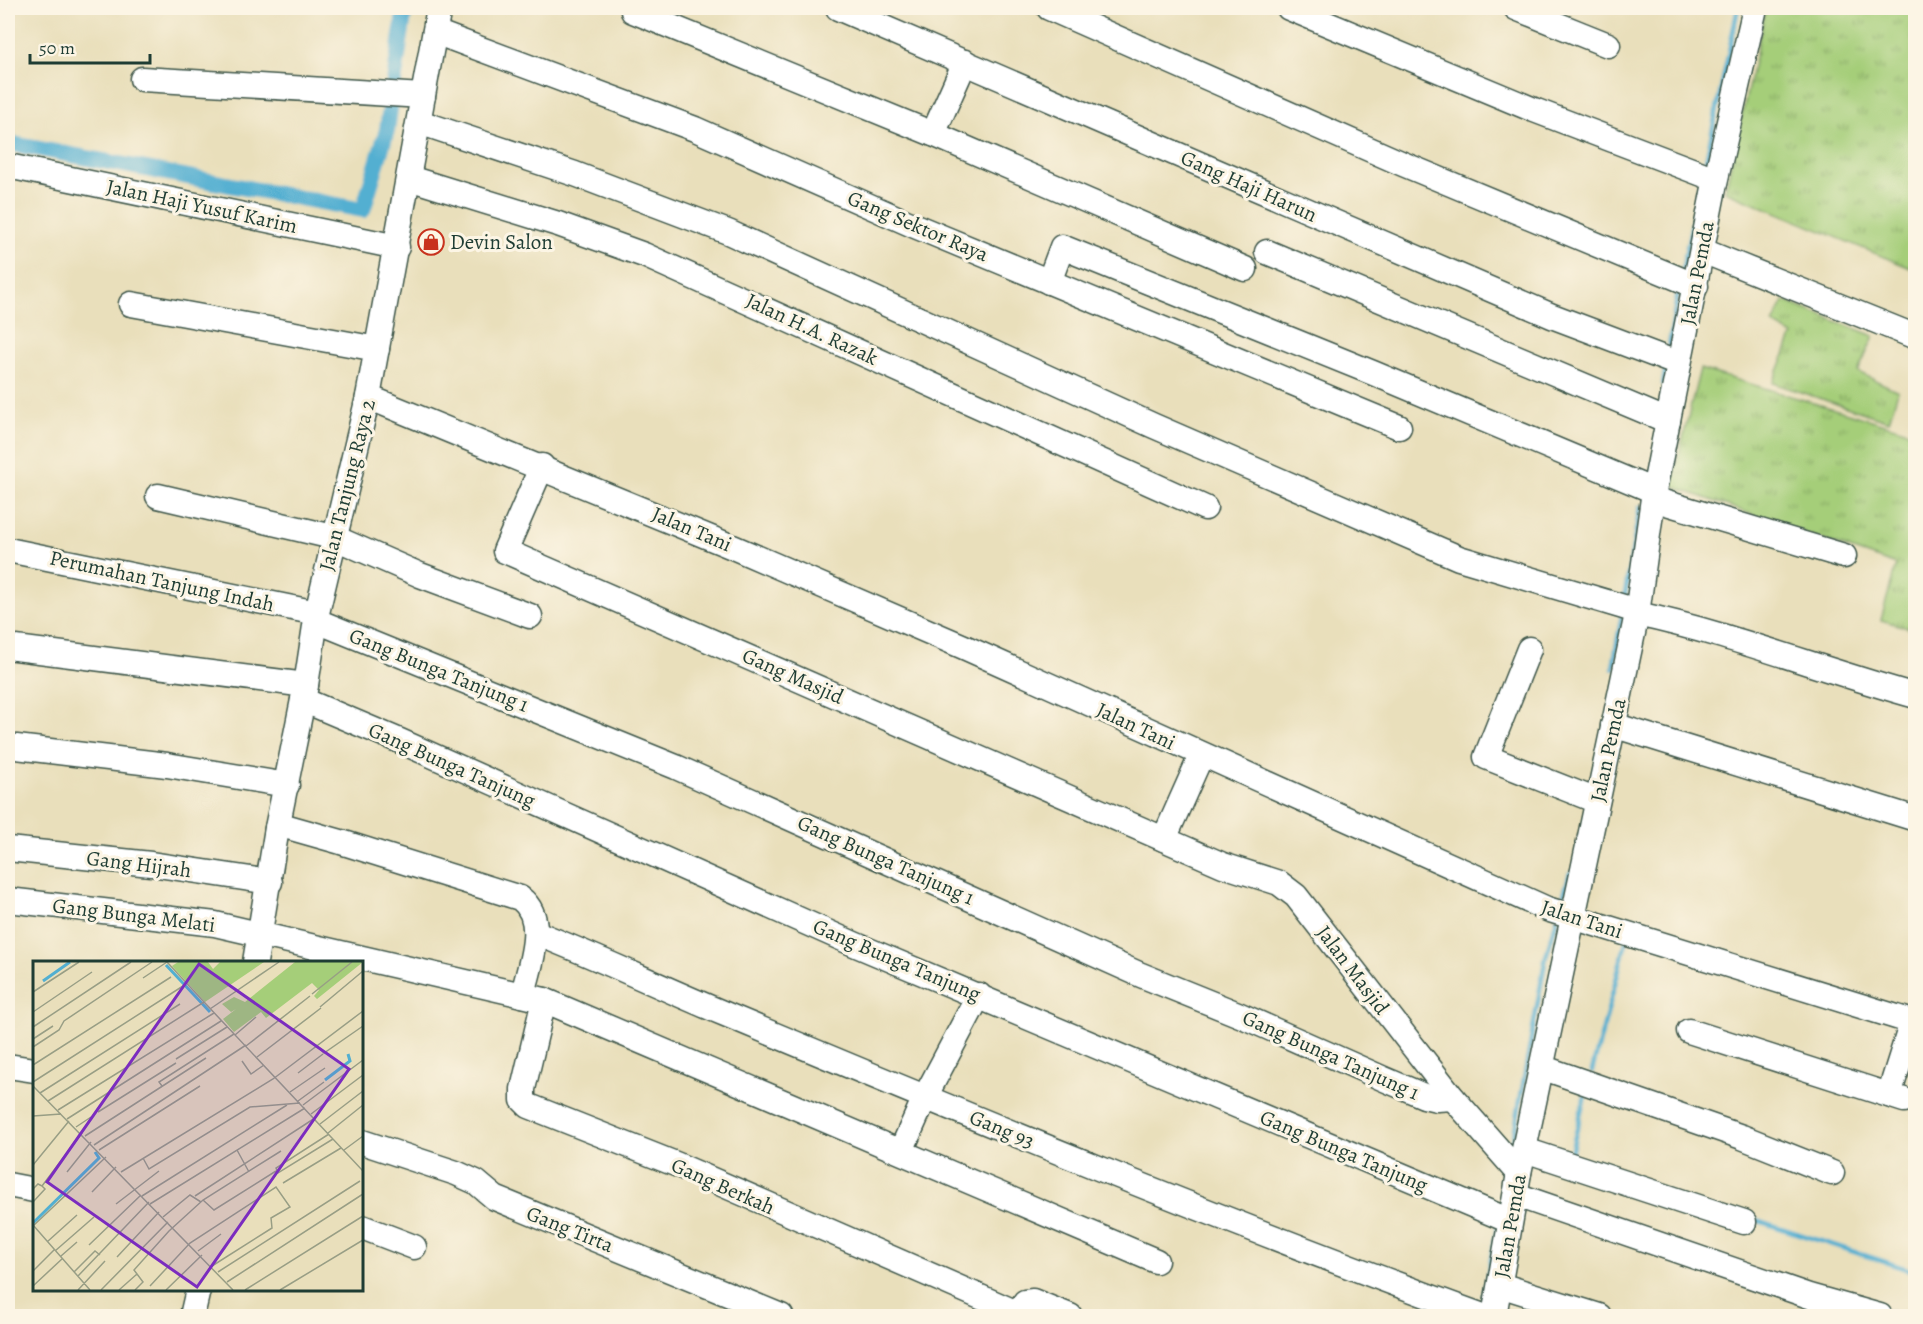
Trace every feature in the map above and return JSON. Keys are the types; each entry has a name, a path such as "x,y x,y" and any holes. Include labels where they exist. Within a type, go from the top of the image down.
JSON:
{"street":[{"name":"Jalan Tanjung Raya 2","path":"255,961 277,828 287,785 317,617 333,537 368,397 419,122 418,96 439,8"},
{"name":"Gang Haji Harun","path":"838,8 1337,225 1552,316 1671,361"},
{"path":"1049,8 1413,168 1696,286"},
{"path":"1289,8 1534,110 1706,177"},
{"path":"1516,8 1608,45"},
{"name":"Jalan Pemda","path":"1483,1315 1500,1285 1502,1218 1541,1067 1562,913 1597,801 1613,725 1671,361 1696,286 1703,251 1706,177 1755,8"},
{"path":"633,11 933,134 1245,269"},
{"name":"Gang Sektor Raya","path":"435,32 695,129 1048,282 1400,427"},
{"path":"933,134 964,62"},
{"path":"142,79 418,96"},
{"path":"419,122 575,174 728,232 1144,421 1459,558 1764,649 1843,676 1916,696"},
{"name":"Jalan Haji Yusuf Karim","path":"8,166 397,247"},
{"name":"Jalan H.A. Razak","path":"408,178 558,224 644,255 1204,508"},
{"path":"1048,282 1062,247 1373,373 1649,492 1844,556"},
{"path":"1703,251 1916,337"},
{"path":"1267,252 1660,419"},
{"path":"131,304 377,349"},
{"name":"Jalan Tani","path":"368,397 542,466 964,647 1201,756 1562,913 1914,1022"},
{"name":"Gang Masjid","path":"542,466 505,551 1164,839"},
{"path":"158,496 333,537 420,575 530,616"},
{"name":"Perumahan Tanjung Indah","path":"8,550 317,617"},
{"name":"Gang Bunga Tanjung 1","path":"317,617 676,767 1141,975 1240,1014 1424,1096 1437,1099 1453,1098"},
{"name":"Gang Bunga Tanjung","path":"8,647 304,693 400,741 718,884 1502,1218"},
{"path":"1529,649 1486,757 1597,801"},
{"path":"1613,725 1916,819"},
{"path":"8,746 167,765 287,785"},
{"path":"1164,839 1201,756"},
{"path":"277,828 288,827 341,842 520,898 532,912 536,933"},
{"name":"Jalan Masjid","path":"1164,839 1231,868 1288,888 1453,1098 1516,1169"},
{"name":"Gang Hijrah","path":"8,849 151,864 270,882"},
{"name":"Gang Bunga Melati","path":"8,900 215,924 533,998 901,1151 1155,1261"},
{"name":"Gang Berkah","path":"536,933 533,998 523,1089 523,1100 529,1106 678,1165 1017,1315 1025,1302 1033,1301 1070,1317"},
{"name":"Gang 93","path":"536,933 1234,1224 1483,1315"},
{"path":"901,1151 925,1097 979,995"},
{"path":"1689,1031 1903,1101 1914,1022"},
{"path":"8,1066 33,1070"},
{"path":"1541,1067 1742,1137 1832,1173"},
{"name":"Gang Tirta","path":"363,1142 456,1173 476,1182 495,1198 781,1317"},
{"path":"1516,1169 1744,1222"},
{"path":"1516,1169 1809,1296 1880,1317"},
{"path":"8,1185 33,1190"},
{"path":"363,1227 414,1247"},
{"path":"1500,1285 1599,1317"},
{"path":"192,1317 198,1291"}],"green space":[{"path":"1766,8 1915,8 1915,270 1725,191"},
{"path":"1784,301 1874,336 1858,372 1898,391 1889,421 1773,383 1793,335 1773,324"},
{"path":"1700,369 1915,433 1915,630 1881,620 1896,565 1671,486"}],"waterway":[{"path":"8,143 363,210 387,130 405,8"},
{"path":"1705,166 1738,8"},
{"path":"1682,272 1701,180"},
{"path":"1668,352 1679,286"},
{"path":"1663,384 1666,366"},
{"path":"1624,600 1640,507"},
{"path":"1613,668 1622,614"},
{"path":"1561,905 1570,873"},
{"path":"1511,1152 1546,956 1557,919"},
{"path":"1592,1071 1626,942"},
{"path":"1570,1157 1585,1096"},
{"path":"1753,1219 1916,1272"},
{"path":"1481,1308 1498,1225"},
{"path":"1886,1312 1904,1316"}],"place":[{"name":"Devin Salon","path":"431,242"}]}
